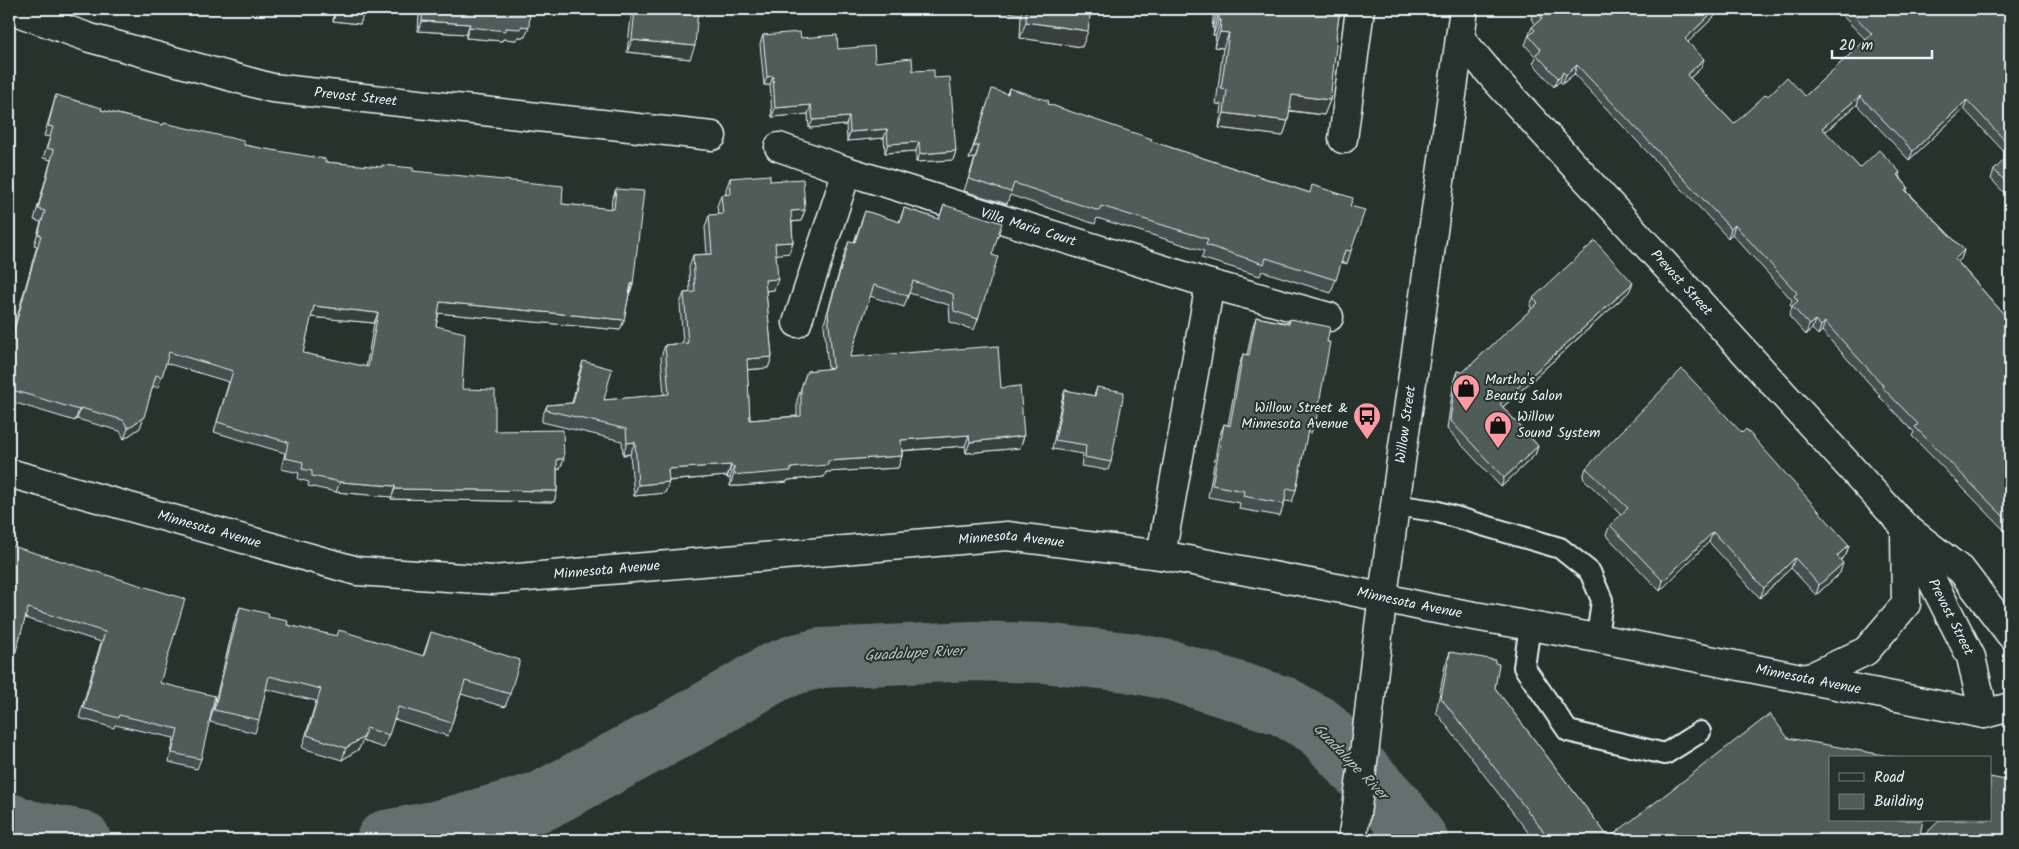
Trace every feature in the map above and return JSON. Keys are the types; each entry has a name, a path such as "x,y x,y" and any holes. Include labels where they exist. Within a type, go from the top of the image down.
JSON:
{"street":[{"name":"Prevost Street","path":"9,9 90,38 272,88 712,136"},
{"path":"1343,139 1360,9"},
{"name":"Willow Street","path":"1352,835 1373,685 1382,598 1464,9"},
{"name":"Prevost Street","path":"1460,38 1494,78 1905,527 1962,571 2010,634"},
{"name":"Villa Maria Court","path":"779,147 847,171 1210,284 1329,317"},
{"path":"797,323 847,171"},
{"path":"1161,555 1210,284"},
{"name":"Minnesota Avenue","path":"9,473 357,571 493,580 1007,536 1161,555 1984,714 2010,707"},
{"name":"Prevost Street","path":"1807,679 1866,651 1906,604 1905,527"},
{"name":"Prevost Street","path":"1905,527 1971,657 1984,714"}],"lane":[{"path":"1395,505 1434,510 1560,548 1590,572 1602,600 1597,638"},
{"path":"1530,626 1524,666 1568,731 1665,754 1700,732"}],"building":[{"path":"337,9 365,9 364,13"},
{"path":"423,9 530,9 529,27 522,26 520,29 506,28 506,31 469,27 470,24 422,21"},
{"path":"635,9 698,9 695,46 632,40"},
{"path":"1026,9 1091,9 1088,31 1026,22"},
{"path":"1218,9 1340,9 1330,100 1292,95 1288,121 1224,113 1227,90 1221,89 1229,33 1220,32 1221,20 1219,20 1219,13 1217,13"},
{"path":"1534,9 1716,9 1685,39 1704,59 1687,75 1734,124 1766,94 1768,96 1787,77 1805,96 1872,34 1848,9 2010,9 2010,146 1967,100 1913,151 1860,96 1822,128 1860,168 1879,150 1900,172 1897,175 1908,187 1905,190 1964,250 1955,259 2009,320 2010,318 2010,396 2008,398 2010,401 2010,523 1915,427 1918,424 1882,387 1883,385 1825,322 1821,326 1815,320 1809,325 1792,306 1798,301 1794,296 1797,293 1735,225 1731,229 1577,65 1566,75 1563,72 1558,78 1536,54 1541,50 1529,36 1535,30 1532,27 1542,18"},
{"path":"800,32 801,38 837,35 838,49 874,46 875,62 912,58 913,71 934,70 934,78 950,77 956,151 920,154 919,142 888,144 887,129 850,132 849,117 813,120 811,105 775,108 773,76 767,77 763,35"},
{"path":"1009,88 1049,101 1048,104 1152,139 1151,141 1310,193 1312,185 1353,198 1350,206 1365,210 1351,251 1345,250 1336,280 1266,258 1264,264 1206,245 1208,239 1101,206 1099,211 1014,183 1011,192 969,179 979,146 974,146 992,89 1008,94"},
{"path":"56,95 102,108 101,110 163,125 164,123 244,141 244,145 325,159 325,162 413,168 413,171 563,186 562,204 614,209 616,189 644,191 633,284 631,284 624,320 440,302 436,326 465,333 462,389 495,390 495,431 563,430 564,459 557,459 557,491 395,489 395,486 340,482 312,476 312,471 302,469 303,462 285,458 288,442 217,422 233,371 169,352 162,377 156,375 144,417 128,428 123,420 81,408 79,410 9,389 9,348 41,235 38,234 45,211 38,209 54,150 47,148 53,127 48,126","holes":["314,306 378,313 368,367 303,353"]},
{"path":"2010,154 2010,186 1994,170"},
{"path":"770,175 770,181 803,179 805,210 791,211 793,242 775,243 778,279 765,280 772,357 747,359 750,420 801,416 801,388 807,371 833,368 828,312 849,241 855,242 865,211 900,222 904,208 939,219 944,205 1002,223 992,255 998,257 978,319 954,311 953,294 913,281 908,296 874,285 850,357 998,346 1001,388 1020,386 1024,436 970,442 969,435 901,440 902,456 828,461 828,465 791,468 791,471 744,475 734,474 734,466 731,467 731,465 668,469 669,482 638,485 635,442 627,443 626,429 546,410 547,405 573,403 583,361 612,369 604,400 669,394 665,345 688,343 684,293 695,292 693,255 712,254 709,215 723,214 721,195 731,194 730,178"},
{"path":"1595,241 1633,283 1500,404 1538,446 1504,478 1450,420 1457,371 1463,372 1538,303 1533,298"},
{"path":"1256,317 1289,324 1290,319 1330,327 1327,342 1330,342 1316,421 1310,420 1296,490 1287,488 1284,504 1243,496 1244,491 1212,485 1224,424 1230,426 1243,354 1249,355"},
{"path":"1682,369 1742,433 1746,429 1849,545 1837,556 1843,563 1819,585 1795,558 1764,588 1713,532 1663,581 1610,525 1628,508 1586,468"},
{"path":"1097,387 1124,392 1111,462 1085,457 1086,445 1055,440 1065,390 1095,396"},
{"path":"9,545 185,599 160,683 215,696 201,759 172,753 178,729 119,715 118,718 83,708 105,632 28,608 11,669 9,668"},
{"path":"240,607 269,614 268,617 288,621 287,625 337,636 339,630 424,656 431,632 520,660 510,694 465,681 452,723 398,707 389,735 366,728 364,737 346,748 307,735 321,689 269,676 259,720 214,710"},
{"path":"1450,652 1495,660 1495,663 1499,664 1495,688 1609,838 1770,714 1788,738 1890,756 1829,756 1829,822 1923,822 1919,840 1550,840 1441,698"},
{"path":"1992,777 2010,781 2010,840 1919,840 1938,822 1992,822"}],"waterway":[{"name":"Guadalupe River","path":"386,840 439,830 542,801 686,724 773,673 796,664 821,658 972,651 1043,653 1128,662 1173,671 1283,706 1320,727 1392,805 1418,840"},
{"name":"Guadalupe River","path":"9,823 28,830 81,840"}],"place":[{"name":"Martha's Beauty Salon","path":"1466,412"},
{"name":"Willow Street & Minnesota Avenue","path":"1367,440"},
{"name":"Willow Sound System","path":"1498,449"}]}
